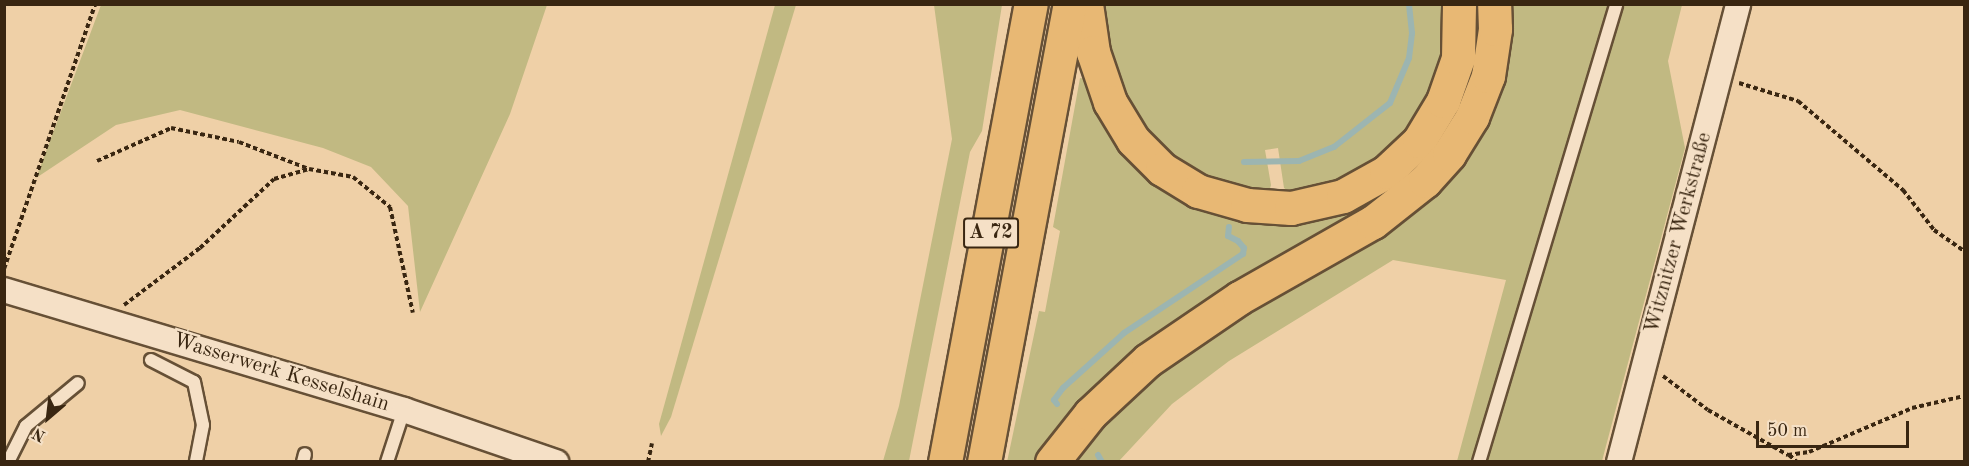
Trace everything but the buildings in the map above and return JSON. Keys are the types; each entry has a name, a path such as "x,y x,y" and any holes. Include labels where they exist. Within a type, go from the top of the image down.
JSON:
{"highway":[{"name":"A 72","path":"945,462 1031,4"},
{"name":"A 72","path":"984,462 1070,4"},
{"path":"1086,4 1093,52 1110,102 1133,140 1162,170 1198,191 1247,205 1291,208 1343,196 1386,172 1419,141 1443,101 1458,58 1459,4"},
{"path":"1052,462 1090,414 1148,360 1239,298 1373,222 1425,181 1449,154 1472,117 1488,76 1495,29 1494,4"}],"street":[{"name":"Witznitzer Werkstraße","path":"1619,462 1738,4"},
{"name":"Wasserwerk Kesselshain","path":"4,290 404,410 556,462"}],"lane":[{"path":"1479,462 1617,4"},
{"path":"151,360 194,382 203,425 196,462"},
{"path":"8,462 26,426 78,383"},
{"path":"387,462 404,410"}],"path":[{"path":"4,269 95,4"},
{"path":"1720,77 1798,101 1903,190 1934,230 1965,251"},
{"path":"97,160 171,128 239,142 309,169 353,177 390,207 413,313"},
{"path":"104,320 200,248 274,179 309,169"},
{"path":"1644,367 1675,382 1708,410 1797,462"},
{"path":"1788,455 1809,452 1912,408 1965,396"},
{"path":"648,462 652,443"}],"shaded area":[{"path":"101,4 547,5 510,114 420,312 408,206 371,167 323,148 180,110 116,125 36,178"},
{"path":"1448,4 1450,16 1437,84 1410,133 1358,177 1294,195 1284,188 1278,148 1265,150 1271,185 1268,196 1217,188 1155,151 1107,73 1100,5"},
{"path":"775,5 796,5 671,417 661,436 659,424"},
{"path":"934,5 1002,5 982,131 970,152 909,461 883,461 899,406 952,139"},
{"path":"1470,5 1482,5 1471,93 1438,152 1039,461 1007,462 1039,311 1045,312 1060,231 1053,227 1080,78 1091,80 1212,208 1399,175"},
{"path":"1508,5 1682,5 1668,61 1685,148 1602,461 1457,461 1506,280 1393,260 1229,361 1172,404 1119,461 1070,462 1170,357 1422,201"}],"waterway":[{"path":"1244,162 1299,161 1334,147 1390,103 1409,58 1412,33 1409,4"},
{"path":"1057,404 1054,400 1063,388 1124,333 1243,254 1244,248 1238,241 1228,236 1229,227"},
{"path":"1098,455 1102,462"}]}
